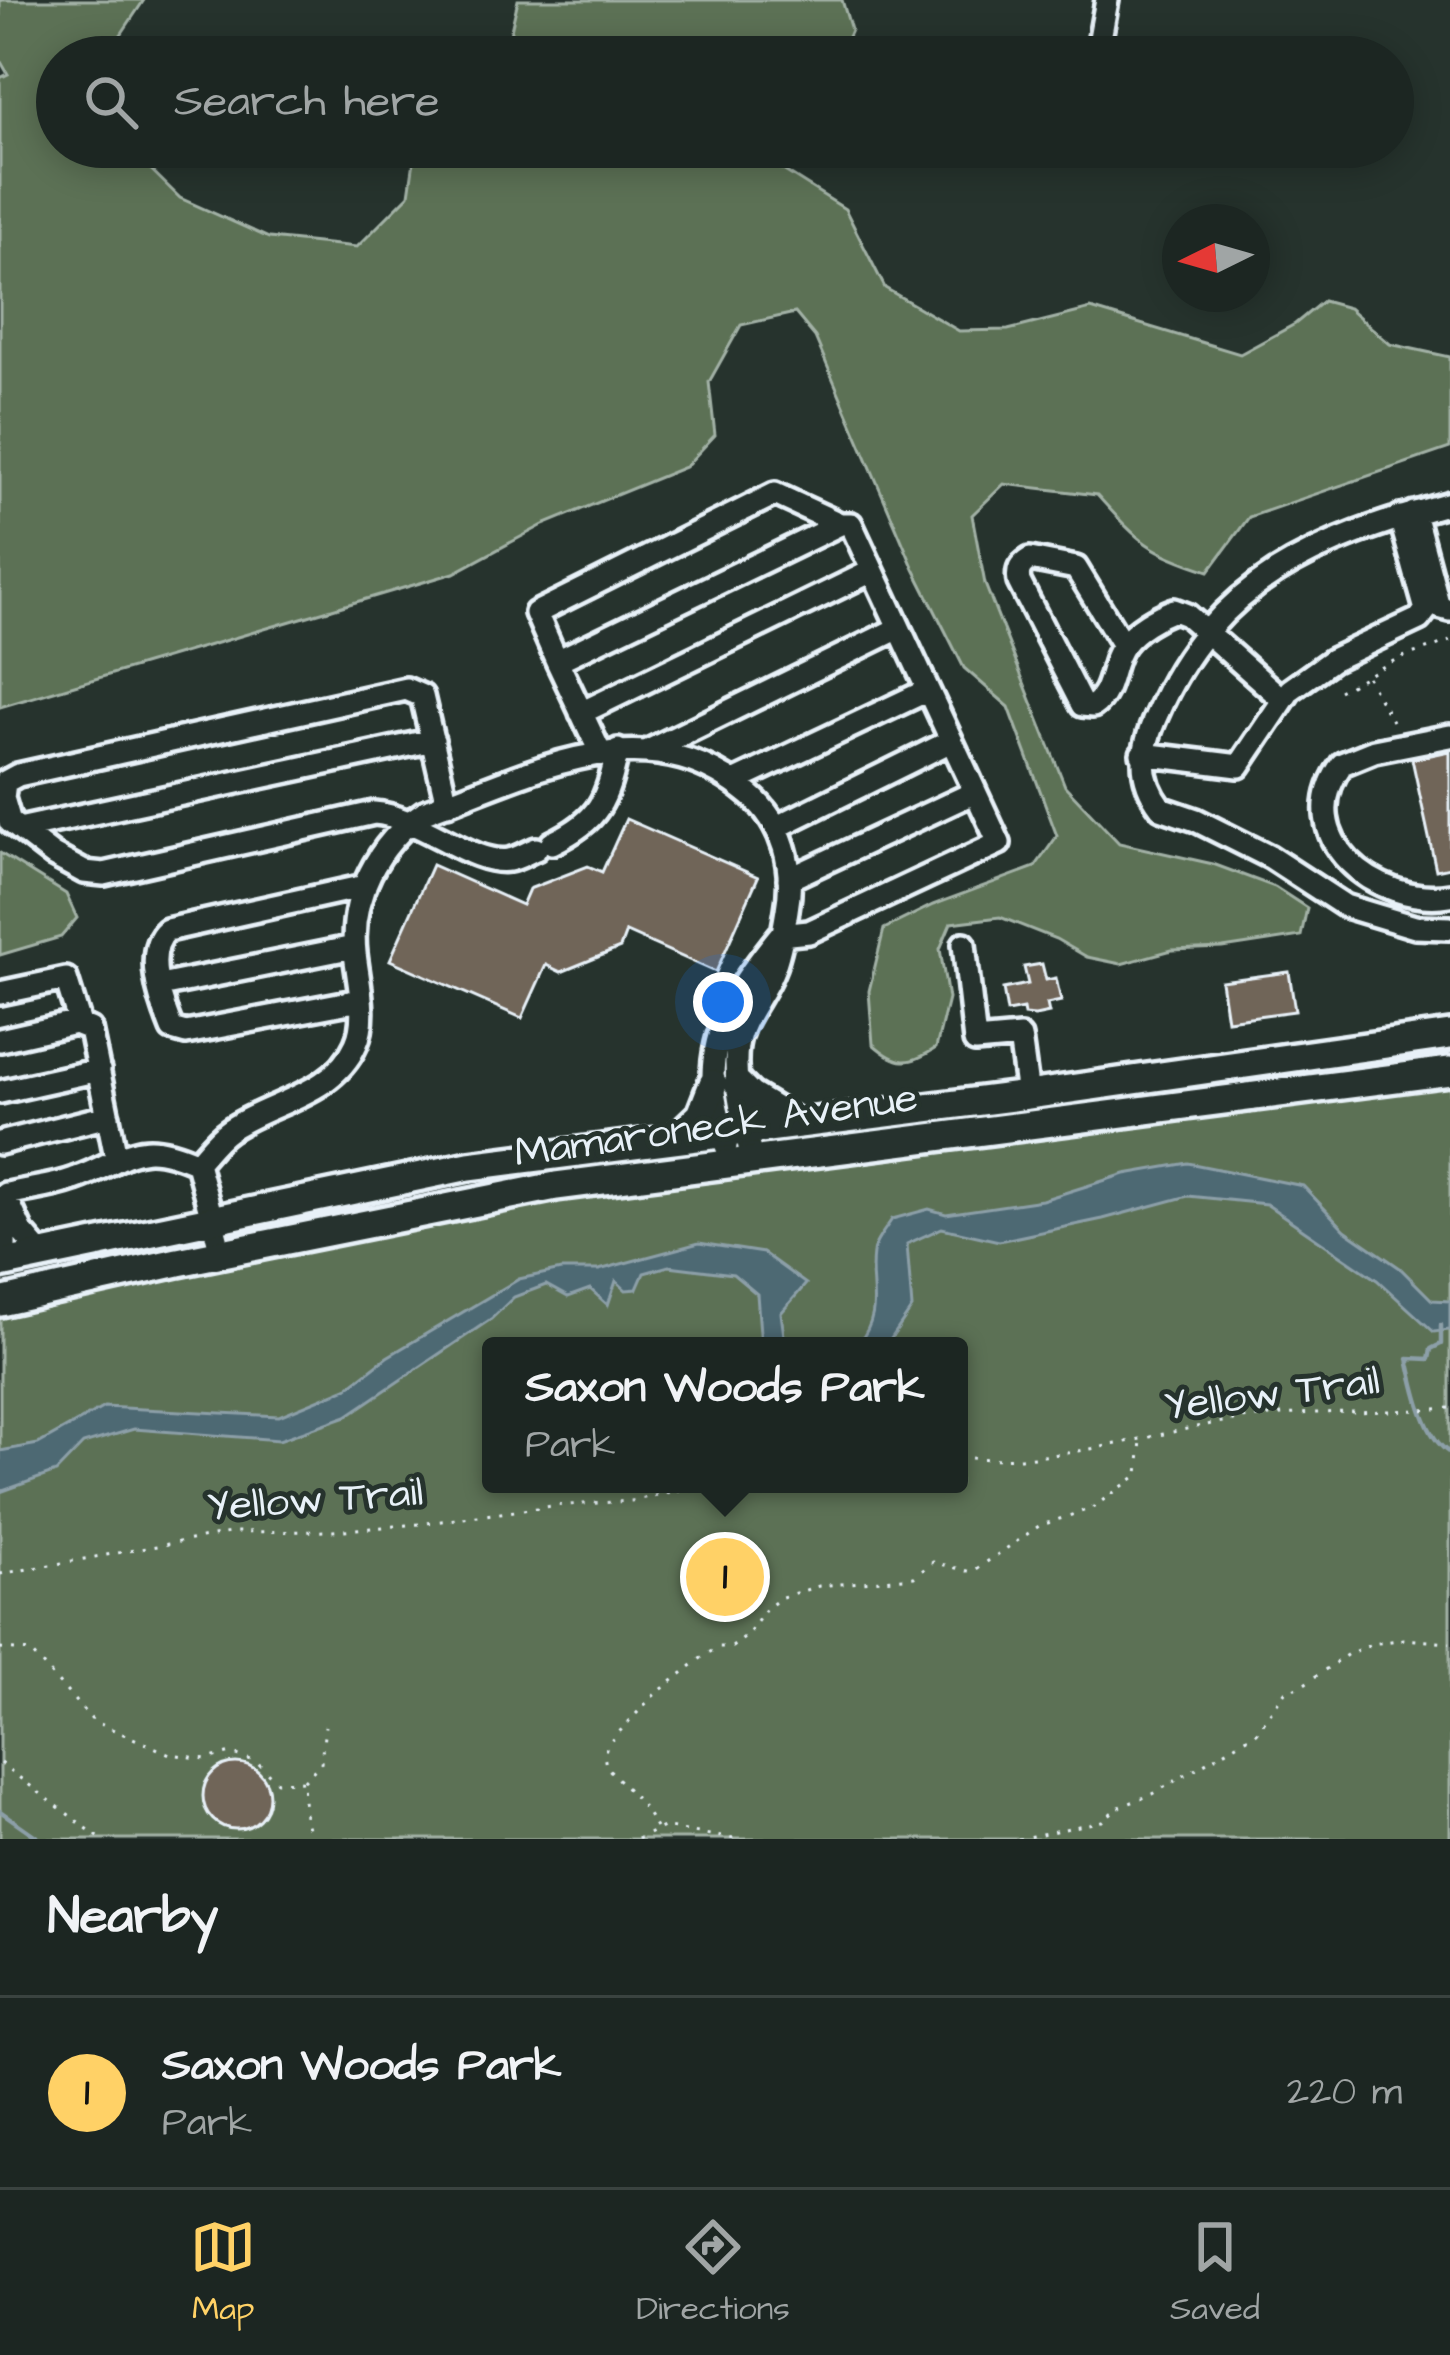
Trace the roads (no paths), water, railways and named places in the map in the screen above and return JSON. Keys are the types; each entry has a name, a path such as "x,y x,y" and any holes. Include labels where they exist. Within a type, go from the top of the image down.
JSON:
{"main road":[{"name":"Mamaroneck Avenue","path":"0,1260 214,1221 469,1166 1028,1095 1450,1035"},
{"name":"Mamaroneck Avenue","path":"0,1303 556,1186 1450,1071"},
{"path":"677,1138 726,1084 795,1123"}],"street":[{"path":"1100,36 1107,0"},
{"path":"447,804 422,696 415,690 391,691 18,775 5,782 3,798 10,821 84,872 104,874 374,813 412,820 479,856 508,861 578,831 608,795 609,751 581,712 536,613 775,494 840,524 850,524 999,843 809,932 780,935"},
{"path":"1450,503 1323,544 1279,569 1217,615 1167,691 1142,754 1150,794 1161,808 1270,857 1345,906 1415,927 1450,928"},
{"path":"1407,515 1439,607 1450,610"},
{"path":"1142,754 1239,766 1290,690 1332,660 1419,619 1426,610 1407,515"},
{"path":"557,661 840,524"},
{"path":"1123,645 1076,568 1030,559 1022,564 1017,572 1019,582 1082,705 1094,706 1104,698 1123,645 1160,615 1174,610 1187,615 1283,700"},
{"path":"581,712 872,571"},
{"path":"648,751 899,628"},
{"path":"734,782 928,690"},
{"path":"1450,736 1374,751 1342,764 1324,800 1325,823 1336,847 1366,877 1419,896 1450,895"},
{"path":"20,829 433,740"},
{"path":"777,827 951,741"},
{"path":"197,1163 230,1130 296,1099 346,1062 360,1031 356,907 372,868 412,820 609,751 648,751 688,758 734,782 770,814 789,879 787,914 773,971 741,1030 726,1084 741,1164"},
{"path":"789,879 975,792"},
{"path":"360,1000 186,1034 172,1029 154,955 156,940 166,930 364,886"},
{"path":"964,944 975,1041 1020,1037 1028,1095"},
{"path":"160,986 354,947"},
{"path":"0,993 67,979 80,1024"},
{"path":"0,1040 80,1024 90,1029 116,1157"},
{"path":"1300,1054 1303,1090"},
{"path":"0,1092 99,1070"},
{"path":"0,1143 108,1116"},
{"path":"3,1195 70,1180 129,1150 150,1149 197,1163"},
{"path":"197,1163 221,1253"},
{"path":"3,1195 22,1232 42,1255"},
{"path":"0,1260 5,1247 3,1195"}],"water":[{"path":"1188,1163 1303,1186 1345,1230 1400,1268 1432,1300 1450,1301 1450,1330 1434,1332 1377,1280 1266,1204 1188,1196 999,1241 942,1228 907,1244 912,1308 892,1337 863,1337 873,1311 874,1249 892,1219 929,1209 946,1214 1042,1200 1125,1174"},
{"path":"699,1243 763,1253 806,1284 781,1313 784,1336 792,1337 760,1337 757,1294 733,1274 669,1266 644,1273 637,1289 626,1290 616,1281 608,1305 590,1289 568,1297 546,1285 514,1297 491,1319 347,1416 279,1440 134,1429 83,1444 56,1472 0,1492 0,1451 38,1444 104,1407 279,1416 347,1388 387,1357 519,1279 561,1270 599,1270"}],"waterway":[{"path":"1441,1325 1441,1344 1431,1349 1429,1359 1408,1358 1427,1424 1450,1453"},
{"path":"0,1811 40,1839"}],"place":[{"name":"Saxon Woods Park","path":"725,1577"}]}
